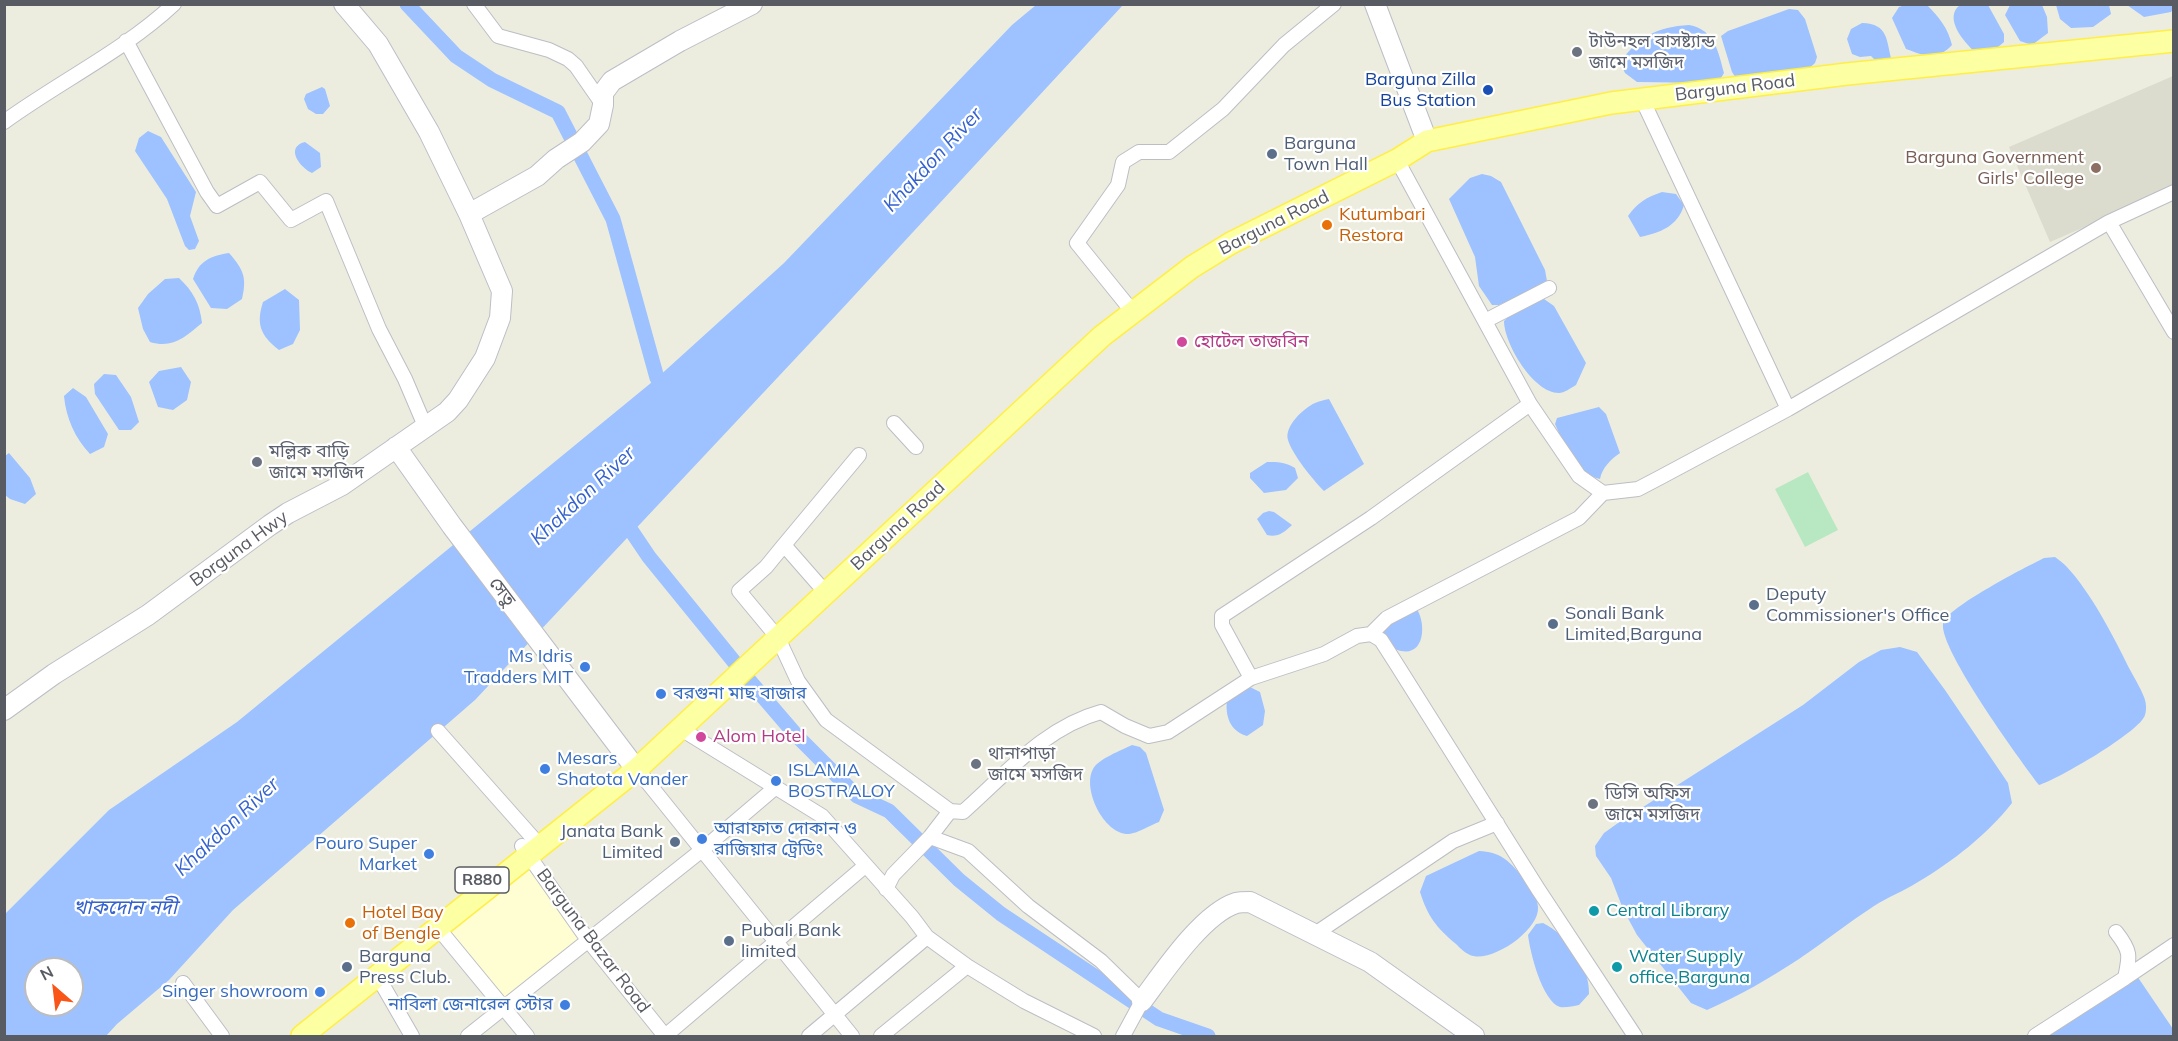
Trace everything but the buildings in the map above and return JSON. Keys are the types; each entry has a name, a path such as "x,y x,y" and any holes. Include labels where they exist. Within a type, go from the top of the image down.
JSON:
{"main road":[{"name":"Barguna Road","path":"288,1036 375,971 528,846 681,729 704,705 1093,344 1132,311 1192,267 1231,243 1398,160 1427,141 1611,103 1847,74 2174,41"},
{"name":"Barguna Road","path":"302,1036 438,928 528,846"}],"street":[{"path":"4,122 161,17 174,4"},
{"name":"Borguna Hwy","path":"4,710 54,674 156,609 270,525 342,485 447,412 458,400 485,358 500,318 501,291 469,213 429,132 378,44 344,4"},
{"path":"474,4 498,36 549,50 568,58 603,105"},
{"path":"469,213 537,176 556,159 582,142 599,124 603,93 612,81 680,41 752,4"},
{"path":"1132,311 1077,243 1118,185 1123,162 1139,152 1167,153 1223,109 1316,10 1334,4"},
{"path":"1375,4 1427,141"},
{"path":"126,41 207,192 217,206 260,182 291,220 326,201 379,329 426,426"},
{"path":"1641,99 1788,409"},
{"path":"1398,160 1530,404 1579,476 1603,493"},
{"path":"859,455 766,567 739,591 778,638 798,681 826,720 950,811 963,812 1038,744 1061,728 1083,717 1101,712 1149,736 1168,732 1251,678 1324,654 1356,636 1371,634 1387,618 1579,518 1603,493 1638,489 1788,409 2109,222 2174,192"},
{"path":"2109,222 2174,332"},
{"path":"1485,321 1549,288"},
{"path":"1251,678 1222,625 1222,616 1371,518 1530,404"},
{"path":"894,423 916,447"},
{"name":"সেতু","path":"396,447 452,526 634,765"},
{"path":"784,545 826,593"},
{"path":"1371,634 1381,640 1398,665 1635,1036"},
{"path":"681,729 822,816 927,937 1024,1001 1094,1036"},
{"name":"Barguna Bazar Road","path":"438,731 528,846 588,939 665,1036"},
{"path":"634,765 852,1036"},
{"path":"468,1036 702,850 776,786"},
{"path":"886,889 893,875 930,837 950,811"},
{"path":"1315,934 1454,841 1497,823"},
{"path":"930,837 968,851 1028,906 1101,960 1142,1001"},
{"path":"665,1036 865,866"},
{"path":"1124,1036 1142,1001 1186,942 1221,911 1236,903 1250,902 1370,962 1474,1036"},
{"path":"438,928 527,1036"},
{"path":"2116,932 2126,945 2130,957 2125,978"},
{"path":"809,1036 927,937"},
{"path":"2035,1036 2174,945"},
{"path":"881,1036 968,966"},
{"path":"378,977 412,1036"},
{"path":"183,983 222,1036"}],"shaded area":[{"name":"Barguna Government Girls' College","path":"2173,76 2173,189 2050,242 2009,147"},
{"path":"522,848 586,939 505,1007 433,918"}],"green space":[{"path":"1808,472 1838,530 1805,547 1775,489"}],"water":[{"name":"খাকদোন নদী","path":"1036,5 1123,5 475,700 233,910 169,980 106,1036 5,1036 5,914 109,810 237,722 657,378 784,263 1012,25"},
{"path":"1927,5 1943,23 1952,45 1941,53 1930,56 1906,49 1892,18 1899,7"},
{"path":"1960,5 1988,5 2004,34 2004,42 1991,53 1975,52 1961,36 1954,23 1955,10"},
{"path":"2010,5 2042,5 2047,17 2048,33 2032,45 2020,41 2005,15"},
{"path":"2056,5 2109,5 2111,14 2093,27 2071,28 2060,19"},
{"path":"2127,5 2173,5 2173,9 2171,12 2144,17"},
{"path":"1789,9 1798,10 1805,19 1817,57 1815,63 1806,71 1736,78 1721,36 1728,31"},
{"path":"1862,23 1877,26 1882,30 1892,62 1877,62 1871,56 1860,57 1852,54 1847,39 1851,29"},
{"path":"1689,25 1705,32 1714,43 1724,73 1721,78 1713,83 1637,82 1625,73 1620,62 1642,39 1668,28"},
{"path":"322,87 325,89 330,106 323,114 316,114 308,109 304,99 306,94"},
{"path":"148,131 161,137 196,192 190,216 199,241 195,249 189,250 185,246 167,199 135,151 139,138"},
{"path":"305,142 320,153 321,167 312,173 296,157 296,148"},
{"path":"1482,174 1501,182 1545,270 1547,281 1499,305 1492,305 1479,286 1475,257 1449,199 1470,178"},
{"path":"1662,192 1676,194 1684,205 1681,212 1667,227 1640,237 1628,216 1643,201"},
{"path":"229,253 243,274 242,299 227,309 211,308 193,279 198,268 206,260"},
{"path":"179,278 195,298 202,323 172,343 150,342 143,329 138,308 148,294 165,279"},
{"path":"285,289 299,300 300,330 293,344 279,350 261,329 260,317 263,302"},
{"path":"1544,299 1554,306 1586,363 1576,385 1561,393 1549,391 1530,376 1509,342 1505,330 1504,321 1511,314"},
{"path":"181,367 191,382 187,400 173,410 158,407 149,382 159,371"},
{"path":"104,374 116,375 131,397 139,422 131,430 119,430 95,394 94,384"},
{"path":"73,388 86,397 108,434 104,447 90,454 69,420 64,396"},
{"path":"1329,399 1364,464 1324,491 1298,459 1290,446 1288,435 1292,423 1301,413 1315,403"},
{"path":"1599,407 1606,414 1620,453 1607,464 1600,479 1591,476 1577,465 1555,424 1557,418"},
{"path":"9,453 30,478 36,494 25,504 5,495 5,456"},
{"path":"1267,462 1281,463 1295,468 1298,478 1286,490 1264,493 1250,478 1250,473"},
{"path":"1269,511 1292,525 1281,534 1267,535 1257,519"},
{"path":"2055,557 2075,576 2101,615 2141,690 2146,710 2140,722 2114,743 2079,765 2039,785 1965,676 1944,633 1944,621 1961,605 1990,587 2044,558"},
{"path":"1416,608 1422,629 1419,643 1409,651 1395,649 1382,636 1381,624"},
{"path":"1900,647 1917,652 1945,690 2008,783 2012,803 1981,836 1944,866 1874,906 1777,973 1707,1010 1691,1003 1637,935 1623,909 1611,878 1596,856 1595,846 1604,833 1618,823 1803,705 1859,662 1881,650"},
{"path":"1248,686 1260,692 1265,711 1263,725 1247,736 1236,731 1230,722 1227,700"},
{"path":"1132,745 1140,747 1146,753 1164,810 1159,822 1129,834 1111,827 1104,819 1093,799 1090,778 1096,765"},
{"path":"1479,851 1498,855 1512,865 1532,890 1538,907 1537,916 1523,935 1501,950 1490,955 1479,956 1464,952 1438,927 1426,908 1420,892 1426,876"},
{"path":"1543,923 1568,943 1586,973 1589,994 1579,1005 1560,1007 1548,996 1542,986 1534,964 1528,935 1536,924"},
{"path":"2137,976 2173,1029 2173,1036 2045,1036"}],"waterway":[{"path":"407,4 456,56 492,80 558,112 613,219 657,378"},
{"path":"622,517 649,557 753,685 796,735 857,796 889,811 959,880 1001,914 1159,1019 1208,1036"}],"place":[{"name":"টাউনহল বাসষ্ট্যান্ড জামে মসজিদ","path":"1577,52"},
{"name":"Barguna Zilla Bus Station","path":"1488,90"},
{"name":"Barguna Town Hall","path":"1272,154"},
{"name":"Barguna Government Girls' College","path":"2096,168"},
{"name":"Kutumbari Restora","path":"1327,225"},
{"name":"হোটেল তাজবিন","path":"1182,342"},
{"name":"মল্লিক বাড়ি জামে মসজিদ","path":"257,462"},
{"name":"Deputy Commissioner's Office","path":"1754,605"},
{"name":"Sonali Bank Limited,Barguna","path":"1553,624"},
{"name":"Ms Idris Tradders MIT","path":"585,667"},
{"name":"বরগুনা মাছ বাজার","path":"661,694"},
{"name":"Alom Hotel","path":"701,737"},
{"name":"থানাপাড়া জামে মসজিদ","path":"976,764"},
{"name":"Mesars Shatota Vander","path":"545,769"},
{"name":"ISLAMIA BOSTRALOY","path":"776,781"},
{"name":"ডিসি অফিস জামে মসজিদ","path":"1593,804"},
{"name":"আরাফাত দোকান ও রাজিয়ার ট্রেডিং","path":"702,839"},
{"name":"Janata Bank Limited","path":"675,842"},
{"name":"Pouro Super Market","path":"429,854"},
{"name":"Central Library","path":"1594,911"},
{"name":"Hotel Bay of Bengle","path":"350,923"},
{"name":"Pubali Bank limited","path":"729,941"},
{"name":"Barguna Press Club.","path":"347,967"},
{"name":"Water Supply office,Barguna","path":"1617,967"},
{"name":"Singer showroom","path":"320,992"},
{"name":"নাবিলা জেনারেল স্টোর","path":"565,1005"}],"water label":[{"name":"Khakdon River","path":"933,160"},
{"name":"Khakdon River","path":"583,496"},
{"name":"Khakdon River","path":"227,827"}]}
